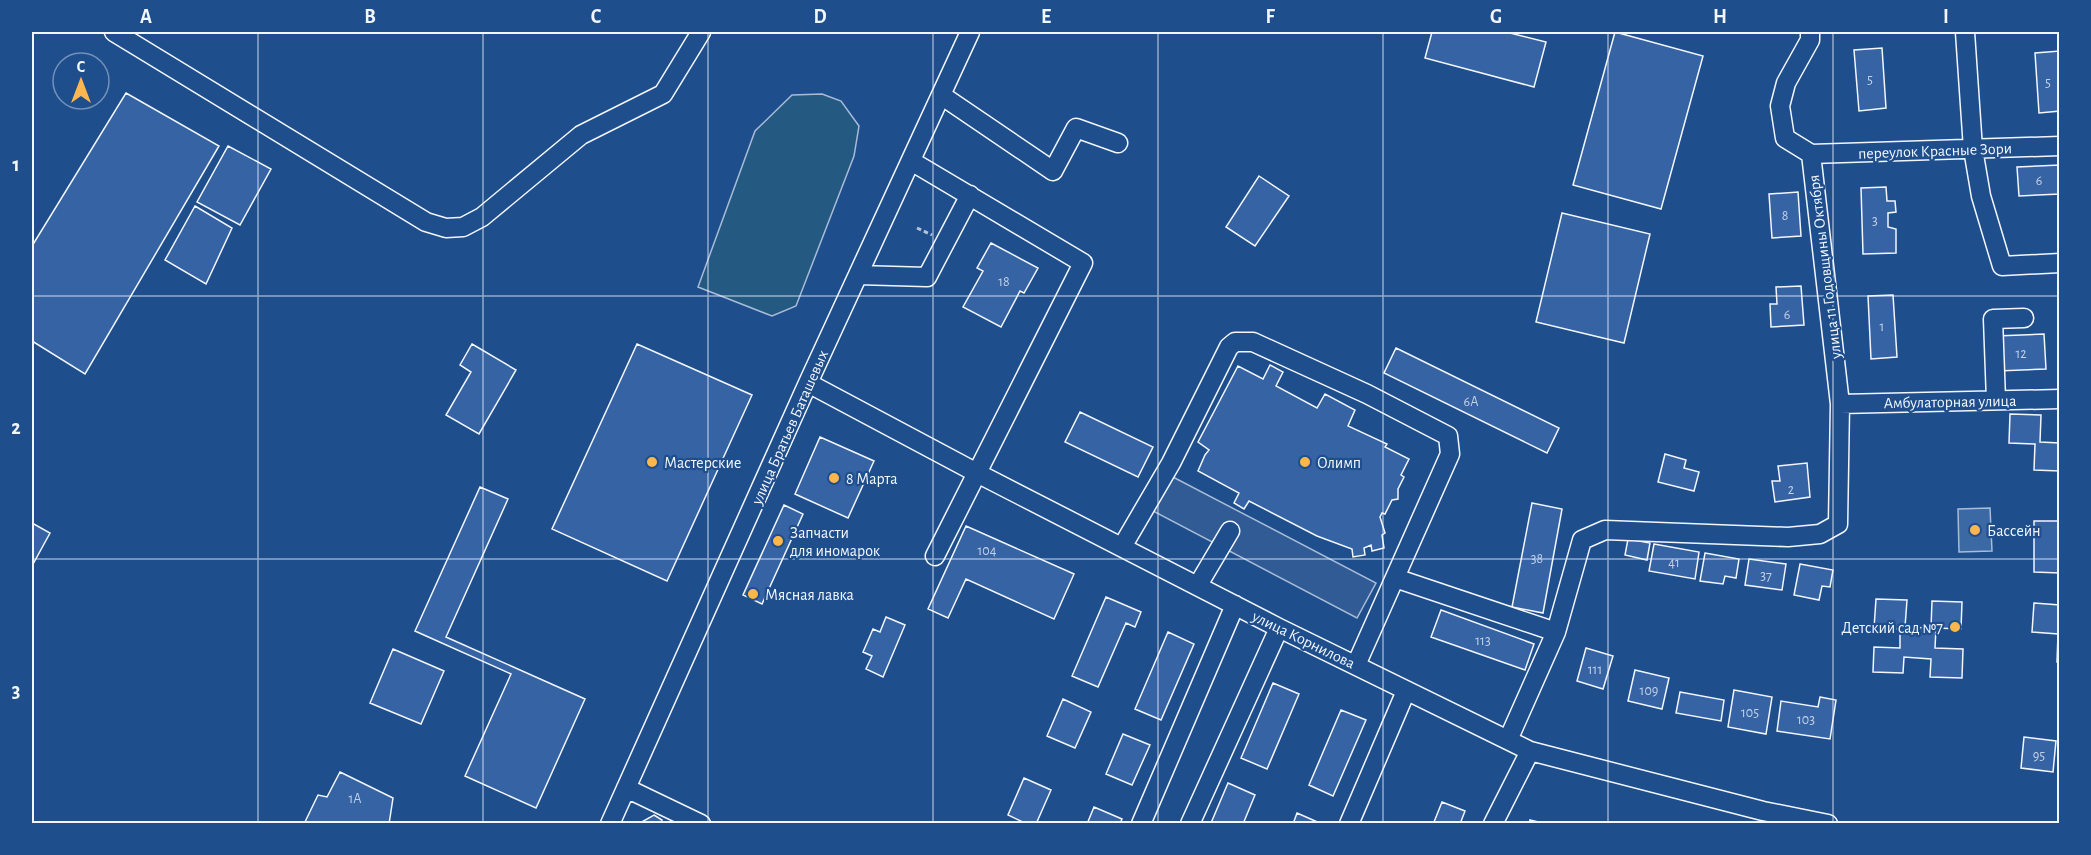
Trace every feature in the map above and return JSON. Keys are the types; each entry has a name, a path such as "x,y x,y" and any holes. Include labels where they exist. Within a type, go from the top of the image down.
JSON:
{"street":[{"path":"114,32 426,222 446,228 463,227 482,217 581,135 663,94 700,32"},
{"name":"улица Братьев Баташевых","path":"610,824 808,383 970,32"},
{"name":"улица 11 Годовщины Октября","path":"1556,632 1582,540 1605,530 1788,537 1820,534 1838,524 1840,404 1811,154 1785,138 1780,106 1786,83 1810,40 1810,32"},
{"path":"1965,32 1973,149 1981,196 2002,266 2060,263"},
{"path":"941,95 1053,171 1076,128 1118,143"},
{"name":"переулок Красные Зори","path":"1811,154 2060,146"},
{"path":"911,161 1083,263 934,556"},
{"path":"858,275 927,277 970,195"},
{"path":"1996,400 1993,319 2024,318"},
{"path":"1122,547 1171,463 1229,347 1235,342 1253,342 1367,394 1448,436 1450,454 1356,664"},
{"name":"улица Корнилова","path":"808,383 976,473 1280,628 1530,751 1762,817 1828,824"},
{"name":"Амбулаторная улица","path":"1840,404 2060,399"},
{"path":"1198,585 1230,531"},
{"path":"1395,578 1556,632 1508,740"},
{"path":"1141,824 1235,605"},
{"path":"1190,824 1280,628"},
{"path":"1349,824 1406,691"},
{"path":"1493,824 1530,751"},
{"path":"626,788 701,824"}],"shaded area":[{"path":"822,94 841,101 859,126 854,156 796,306 772,316 698,287 755,131 792,95"},
{"path":"1171,476 1376,583 1357,618 1153,511"},
{"name":"Бассейн","path":"1990,508 1992,551 1959,552 1958,509"}],"building":[{"path":"1432,32 1506,32 1546,42 1534,87 1425,58"},
{"path":"1615,32 1703,56 1661,209 1573,185"},
{"path":"1882,48 1886,108 1859,111 1854,50"},
{"path":"2060,51 2060,111 2039,113 2035,53"},
{"path":"126,93 219,146 85,374 32,341 32,246"},
{"path":"228,146 271,169 240,225 197,202"},
{"path":"2060,165 2060,194 2019,196 2017,167"},
{"path":"1259,176 1289,196 1255,246 1226,227"},
{"path":"1886,187 1887,201 1895,201 1896,212 1888,213 1888,227 1896,229 1896,253 1863,254 1861,188"},
{"path":"1798,192 1801,236 1772,238 1769,194"},
{"path":"195,206 232,228 206,284 165,260"},
{"path":"1562,213 1650,234 1624,343 1536,322"},
{"path":"991,243 1038,268 1024,293 1020,291 1001,327 963,307 983,271 977,268"},
{"path":"1801,286 1804,325 1771,327 1770,304 1777,304 1776,287"},
{"path":"1893,295 1897,357 1871,359 1868,296"},
{"path":"2044,334 2046,369 1998,371 1996,336"},
{"path":"472,344 516,370 479,434 446,415 471,372 460,365"},
{"name":"Мастерские","path":"637,344 752,395 667,581 552,529"},
{"path":"1396,348 1559,428 1547,453 1384,373"},
{"name":"Олимп","path":"1270,365 1283,372 1276,386 1317,408 1325,394 1355,410 1348,426 1387,444 1385,447 1409,459 1401,475 1404,477 1398,489 1398,499 1392,500 1385,514 1382,513 1380,517 1385,533 1382,535 1384,548 1372,551 1371,545 1364,548 1365,555 1353,557 1352,549 1317,536 1249,501 1244,509 1234,503 1239,493 1198,471 1209,450 1198,442 1238,366 1263,379"},
{"path":"1080,412 1153,447 1138,477 1065,442"},
{"path":"2010,414 2041,415 2040,442 2060,443 2060,471 2034,470 2035,444 2009,443"},
{"name":"8 Марта","path":"820,437 874,461 848,518 795,494"},
{"path":"1665,454 1686,460 1684,468 1699,472 1694,491 1658,482"},
{"path":"1807,463 1810,497 1775,502 1772,481 1780,481 1778,466"},
{"path":"480,487 508,499 446,637 585,699 536,808 465,776 511,674 415,631"},
{"path":"1532,503 1562,509 1543,613 1512,607"},
{"path":"784,505 803,514 762,604 743,595"},
{"path":"2034,521 2060,521 2060,573 2034,572"},
{"path":"32,523 50,533 32,566"},
{"path":"966,526 1074,574 1054,619 966,579 948,618 928,609"},
{"path":"1628,539 1650,543 1647,560 1625,555"},
{"path":"1654,544 1699,552 1695,579 1649,571"},
{"path":"1705,553 1739,559 1736,578 1725,576 1723,584 1700,581"},
{"path":"1749,559 1786,564 1782,590 1745,585"},
{"path":"1800,564 1833,570 1830,587 1822,586 1819,600 1794,595"},
{"path":"1106,597 1141,612 1135,627 1126,623 1098,687 1072,676"},
{"path":"1876,599 1907,600 1905,627 1931,628 1932,601 1962,602 1961,629 1936,628 1935,648 1963,649 1962,678 1930,677 1931,659 1904,657 1903,673 1873,672 1874,647 1900,648 1900,629 1874,628"},
{"path":"2034,603 2060,605 2060,662 2057,662 2058,634 2032,632"},
{"path":"1441,610 1534,644 1525,670 1431,637"},
{"path":"886,617 905,625 883,677 866,669 872,656 863,652 873,629 880,632"},
{"path":"1168,632 1194,644 1161,720 1135,709"},
{"path":"1586,648 1613,656 1603,689 1577,681"},
{"path":"393,649 444,671 421,724 370,703"},
{"path":"1635,670 1669,678 1662,709 1628,701"},
{"path":"1273,683 1299,694 1267,769 1241,758"},
{"path":"1734,690 1772,697 1766,734 1728,727"},
{"path":"1680,692 1724,700 1721,721 1676,713"},
{"path":"1820,697 1836,700 1830,739 1777,731 1781,701 1818,707"},
{"path":"1063,699 1091,712 1075,748 1047,736"},
{"path":"1341,710 1366,720 1333,796 1309,785"},
{"path":"1123,734 1150,745 1132,785 1106,774"},
{"path":"2024,737 2056,741 2053,772 2021,768"},
{"path":"340,772 393,798 389,824 304,824 318,795 327,797"},
{"path":"1024,778 1051,790 1036,824 1027,824 1008,815"},
{"path":"1228,783 1255,795 1243,824 1211,823"},
{"path":"1442,802 1465,811 1460,824 1434,822"},
{"path":"1094,807 1122,819 1120,824 1087,824"},
{"path":"1297,813 1322,824 1293,824"},
{"path":"654,815 662,820 660,824 638,824"},
{"path":"1530,820 1547,824 1529,824"}],"place":[{"name":"Мастерские","path":"652,462"},
{"name":"Олимп","path":"1305,462"},
{"name":"8 Марта","path":"834,478"},
{"name":"Бассейн","path":"1975,530"},
{"name":"Запчасти для иномарок","path":"778,541"},
{"name":"Мясная лавка","path":"753,594"},
{"name":"Детский сад №7","path":"1955,627"}]}
